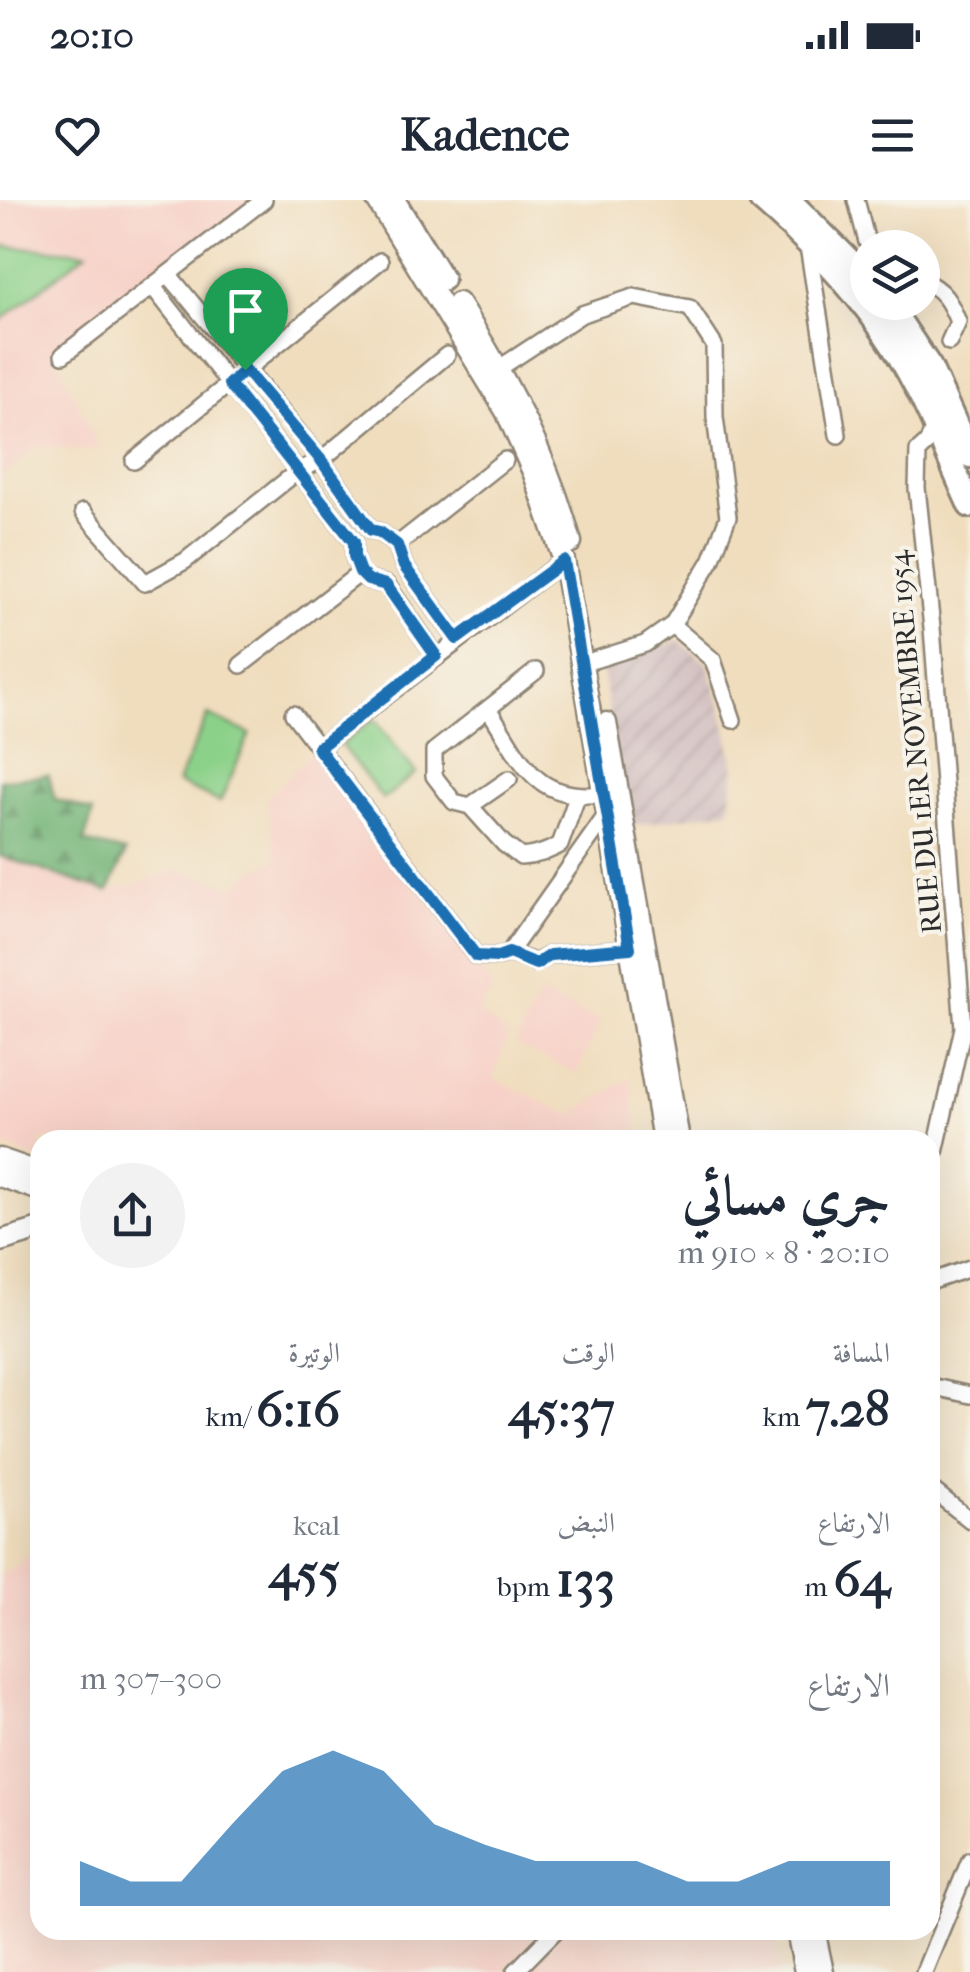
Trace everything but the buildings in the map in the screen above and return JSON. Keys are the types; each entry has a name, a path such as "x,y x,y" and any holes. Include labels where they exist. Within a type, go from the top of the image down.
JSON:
{"highway":[{"path":"380,200 406,244"},
{"path":"393,200 442,278"},
{"path":"755,200 789,205 850,262"},
{"path":"789,205 808,243 852,291 953,420 970,506"},
{"path":"898,320 930,367 970,456"}],"main road":[{"path":"403,200 442,278 527,420 555,488 575,555 677,1130"},
{"path":"406,244 511,422 564,561 661,1130"},
{"path":"0,1158 30,1169"},
{"path":"0,1176 30,1186"},
{"path":"0,1241 30,1232"},
{"path":"799,1940 805,1972"},
{"path":"816,1940 824,1972"}],"street":[{"path":"64,355 264,200"},
{"path":"856,200 864,230"},
{"path":"808,243 838,435"},
{"path":"134,461 380,261"},
{"path":"169,275 321,460 371,530 397,545 404,566 457,639"},
{"path":"153,287 354,542 360,572 368,580 386,585 436,656"},
{"path":"940,292 949,300 958,322 948,342"},
{"path":"498,369 582,314 634,297 690,308 714,345 715,416 728,517 711,561 672,625 645,644 594,660"},
{"path":"83,512 145,583 185,561 298,471 321,460 446,355"},
{"name":"RUE DU 1ER NOVEMBRE 1954","path":"940,1130 963,1028 966,981 918,488 918,451 953,420"},
{"path":"397,545 505,460"},
{"path":"354,542 371,530"},
{"path":"318,748 564,561"},
{"path":"240,665 360,572"},
{"path":"672,625 713,660 733,720"},
{"path":"536,671 434,751 434,776 454,802 470,806 521,857 542,854 560,845 577,797"},
{"path":"292,714 476,956 498,957 509,953 606,804 555,792 541,784 489,710"},
{"path":"470,806 509,778"},
{"path":"509,953 536,964 550,955 630,948"},
{"path":"940,1278 970,1268"},
{"path":"940,1388 970,1395"},
{"path":"940,1496 970,1520"},
{"path":"940,1933 970,1860"},
{"path":"515,1972 546,1940"},
{"path":"924,1972 937,1940"}],"shaded area":[{"path":"0,200 254,200 56,357 100,450 38,446 0,478"},
{"path":"678,640 707,663 721,705 735,770 729,810 629,826 601,666"},
{"path":"314,751 493,988 478,1011 508,1036 493,1078 570,1115 630,1078 637,1130 30,1130 30,1156 0,1145 0,856 107,892 181,870 236,887 253,871 276,860 266,799"},
{"path":"539,994 601,1021 577,1073 515,1045"},
{"path":"30,1552 30,1940 533,1940 503,1972 0,1972 0,1574 15,1568"},
{"path":"555,1940 775,1940 781,1972 523,1972"}],"green space":[{"path":"4,246 87,252 0,321 0,249"},
{"path":"208,715 250,734 220,802 177,783"},
{"path":"374,719 416,773 383,799 341,745"},
{"path":"48,775 55,799 93,812 84,842 126,852 108,892 0,856 0,780"}],"route":[{"path":"245,370 321,460 371,530 397,545 404,566 457,639 564,561 630,948 550,955 536,964 509,953 476,956 318,748 436,656 386,585 368,580 360,572 354,542 229,384 245,370"}]}
